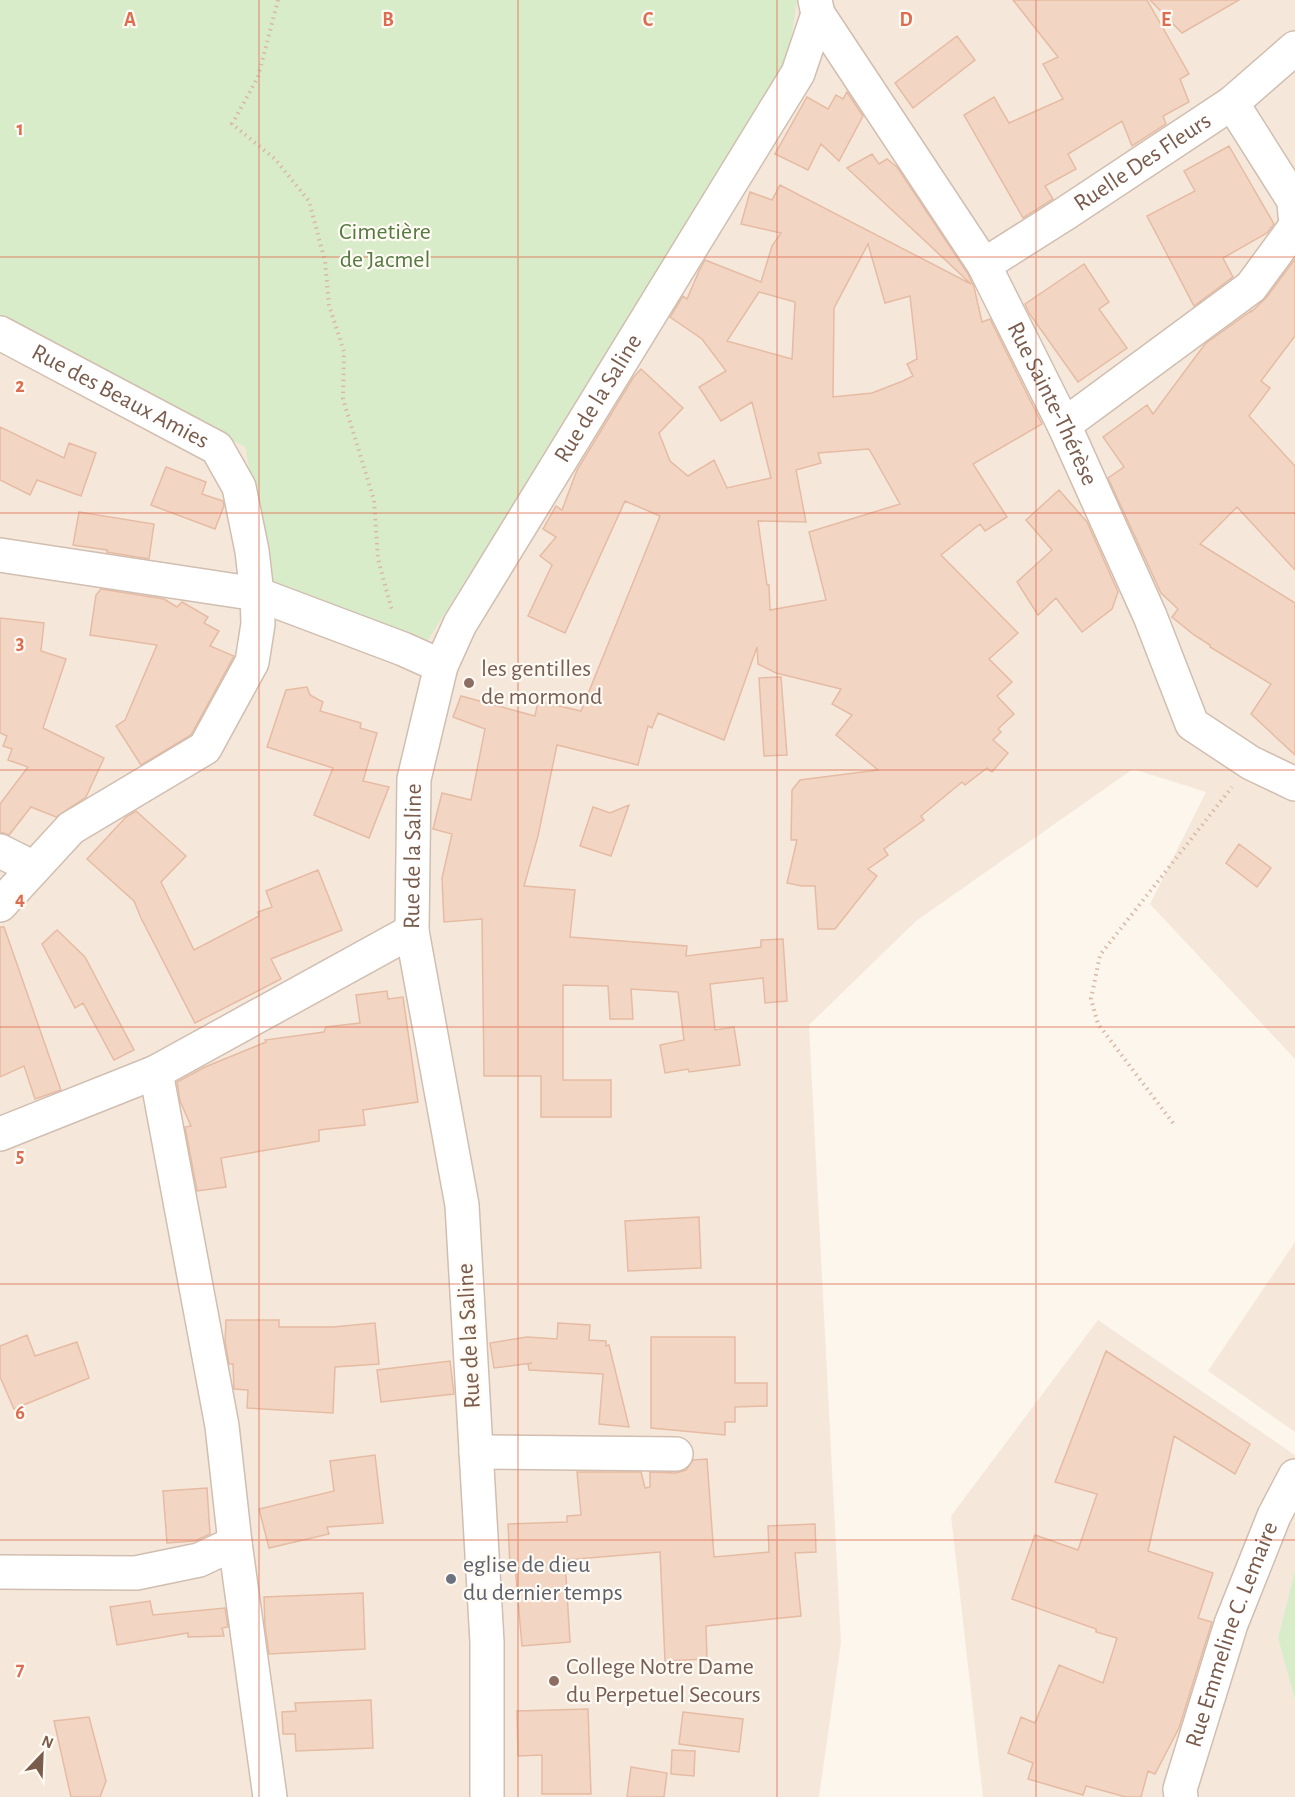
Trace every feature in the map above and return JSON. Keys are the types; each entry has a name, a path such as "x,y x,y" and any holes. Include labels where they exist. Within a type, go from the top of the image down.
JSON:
{"street":[{"name":"Rue Sainte-Thérèse","path":"816,7 984,265 1064,425 1150,616 1192,724 1251,763 1295,784"},
{"name":"Rue de la Saline","path":"487,1797 487,1642 462,1205 412,931 414,779 441,666 460,624 798,74 816,7"},
{"name":"Ruelle Des Fleurs","path":"984,265 1232,103 1295,48"},
{"path":"1232,103 1294,201 1295,215"},
{"path":"1064,425 1251,287 1295,227"},
{"name":"Rue des Beaux Amies","path":"0,333 217,448 239,488 252,551 258,624 252,662 205,748 71,828 0,905"},
{"path":"0,555 257,594 403,649 441,666"},
{"path":"0,851 34,868"},
{"path":"0,1134 156,1072 412,931"},
{"path":"156,1072 222,1426 235,1543 270,1797"},
{"path":"476,1452 676,1454"},
{"name":"Rue Emmeline C. Lemaire","path":"1181,1797 1180,1789 1231,1624 1274,1516 1295,1476"},
{"path":"0,1572 136,1573 199,1560 235,1543"}],"path":[{"path":"278,0 258,77 232,124 275,159 309,201 326,261 329,305 344,352 343,399 374,500 378,560 403,649"},
{"path":"1173,1123 1098,1024 1091,999 1094,980 1100,955 1251,763"}],"shaded area":[{"path":"0,0 1295,0 1295,1059 1150,904 1206,792 1133,769 916,921 809,1025 841,1643 819,1797 0,1797"},
{"path":"1295,1242 1295,1432 1208,1371"},
{"path":"1098,1320 1295,1455 1295,1570 1278,1638 1295,1701 1295,1797 983,1797 951,1516"}],"green space":[{"name":"Cimetière de Jacmel","path":"0,0 797,0 787,66 425,645 272,581 245,447 0,318"},
{"path":"1295,1570 1295,1701 1278,1638"}],"building":[{"path":"1013,0 1147,0 1189,74 1180,79 1189,102 1163,116 1166,124 1132,146 1122,121 1068,154 1076,169 1045,186 1053,199 1023,218 964,115 994,97 1009,123 1063,99 1043,64 1058,57"},
{"path":"1150,0 1239,0 1182,33"},
{"path":"957,36 975,60 913,108 895,83"},
{"path":"847,92 863,116 839,161 821,144 808,170 775,154 807,97 828,109 836,95 843,99"},
{"path":"1229,146 1274,224 1267,233 1223,258 1233,277 1194,306 1147,216 1195,191 1184,171"},
{"path":"872,154 879,164 887,159 897,167 968,274 974,287 982,322 990,319 1042,424 973,464 1007,517 985,531 980,524 941,555 1018,633 989,659 1012,682 997,696 1014,714 998,729 1001,732 993,740 1008,753 992,772 987,768 965,785 962,782 921,816 924,820 884,849 888,855 868,869 877,876 835,929 818,929 815,886 787,883 797,840 791,840 792,790 800,780 878,770 836,735 852,715 832,704 841,689 776,673 758,664 757,647 724,740 658,713 652,728 648,726 638,765 557,745 538,836 524,886 575,890 570,937 687,946 686,956 761,947 761,940 783,939 787,1001 765,1003 763,978 710,984 715,1030 734,1027 740,1065 665,1073 660,1045 684,1040 678,992 631,989 633,1019 610,1019 608,986 563,985 563,1080 611,1080 611,1117 541,1117 541,1076 484,1076 482,919 444,922 442,878 452,834 433,829 442,793 471,800 485,729 453,717 461,696 535,716 538,701 581,711 660,516 625,501 565,633 528,616 552,565 540,556 556,537 543,529 556,506 562,510 577,470 633,378 641,369 683,408 659,433 670,461 688,476 714,460 727,488 771,478 752,402 721,421 699,387 726,371 702,339 670,317 683,296 687,299 705,260 761,282 772,246 781,233 741,224 750,192 772,200 780,185 971,284 847,168","holes":["868,244 885,303 910,296 917,359 907,364 913,376 903,381 872,393 833,397 834,308","759,292 795,302 792,359 727,341","869,449 900,504 809,532 826,600 770,610 769,585 767,585 758,521 806,522 796,470 821,463 818,453"]},
{"path":"1295,259 1295,336 1261,381 1270,388 1249,416 1295,466 1295,570 1237,507 1200,544 1295,603 1295,755 1251,714 1271,684 1210,647 1172,617 1178,609 1161,593 1108,478 1124,467 1103,437 1147,405 1153,414 1205,344 1251,312 1266,298"},
{"path":"1084,264 1109,302 1099,309 1127,348 1078,382 1025,304"},
{"path":"0,427 64,458 69,443 96,453 81,496 37,480 30,495 0,480"},
{"path":"166,467 206,482 202,494 223,501 224,506 215,529 151,505"},
{"path":"1059,490 1087,522 1118,592 1112,609 1082,632 1056,598 1038,615 1017,582 1052,550 1026,520"},
{"path":"79,512 154,524 149,559 73,545"},
{"path":"101,589 164,599 177,607 182,602 208,617 204,623 219,631 210,646 234,656 191,735 141,765 116,726 125,720 157,645 90,635 96,595"},
{"path":"0,618 44,623 41,651 66,659 43,728 104,758 86,797 56,817 31,807 9,835 0,832 0,804 28,767 8,760 12,749 3,746 7,736 0,733"},
{"path":"781,677 787,755 764,756 759,678"},
{"path":"307,687 310,695 323,702 320,711 361,723 360,728 377,733 363,781 389,787 369,838 314,815 333,768 267,747 286,690"},
{"path":"629,805 611,856 580,846 593,807 610,813"},
{"path":"136,811 186,856 161,882 194,950 259,916 258,912 272,907 266,891 318,870 342,930 271,959 281,979 195,1023 134,901 87,859 126,817"},
{"path":"1239,844 1271,868 1257,887 1226,863"},
{"path":"0,927 4,927 61,1090 35,1099 24,1066 0,1077"},
{"path":"57,930 85,957 134,1050 114,1060 83,1003 75,1008 42,944"},
{"path":"387,991 388,999 403,997 418,1102 363,1110 365,1125 319,1130 319,1141 221,1158 226,1187 197,1191 185,1127 191,1126 180,1101 177,1082 205,1067 266,1042 265,1040 324,1032 326,1027 360,1023 356,995"},
{"path":"699,1217 701,1268 628,1271 625,1221"},
{"path":"226,1320 279,1320 279,1327 333,1327 375,1323 379,1364 335,1367 333,1413 247,1408 248,1390 234,1389 233,1364 229,1364 225,1342"},
{"path":"558,1323 590,1325 589,1340 606,1341 606,1346 609,1345 629,1427 599,1424 603,1374 529,1370 528,1364 532,1363 494,1368 490,1343 527,1337 557,1339"},
{"path":"27,1335 35,1356 77,1342 89,1378 14,1409 0,1377 0,1346"},
{"path":"651,1337 735,1337 735,1383 767,1383 767,1406 735,1407 735,1422 725,1422 725,1435 651,1428"},
{"path":"1106,1351 1250,1444 1235,1474 1174,1436 1148,1551 1213,1573 1198,1618 1212,1622 1179,1728 1155,1774 1148,1771 1141,1797 1126,1797 1086,1786 1083,1795 1028,1779 1033,1763 1008,1753 1021,1717 1035,1723 1059,1665 1103,1683 1117,1638 1012,1599 1035,1535 1078,1550 1097,1494 1055,1482"},
{"path":"450,1361 454,1394 381,1402 377,1370"},
{"path":"375,1455 383,1523 327,1527 329,1534 269,1548 259,1509 334,1491 330,1461"},
{"path":"707,1459 714,1557 769,1552 768,1526 815,1524 816,1552 795,1553 801,1616 706,1626 707,1659 665,1661 660,1552 565,1560 570,1642 522,1646 515,1566 510,1566 508,1524 567,1522 567,1516 581,1515 577,1472 641,1472 645,1488 650,1487 650,1472 676,1473 686,1470 693,1460"},
{"path":"207,1488 210,1534 195,1541 167,1543 163,1491"},
{"path":"363,1593 365,1649 269,1654 264,1597"},
{"path":"150,1601 153,1615 225,1608 228,1627 222,1628 224,1636 188,1637 188,1633 117,1645 110,1607"},
{"path":"371,1700 373,1748 296,1751 295,1734 283,1734 282,1712 296,1711 295,1703"},
{"path":"588,1709 591,1794 542,1794 542,1755 518,1756 517,1711"},
{"path":"683,1712 743,1719 739,1752 679,1744"},
{"path":"89,1717 106,1781 100,1797 71,1797 54,1721"},
{"path":"672,1750 695,1751 694,1776 671,1774"},
{"path":"631,1767 667,1773 664,1797 627,1797"}],"place":[{"name":"les gentilles de mormond","path":"469,683"},
{"name":"eglise de dieu du dernier temps","path":"451,1579"},
{"name":"College Notre Dame du Perpetuel Secours","path":"554,1681"}]}
